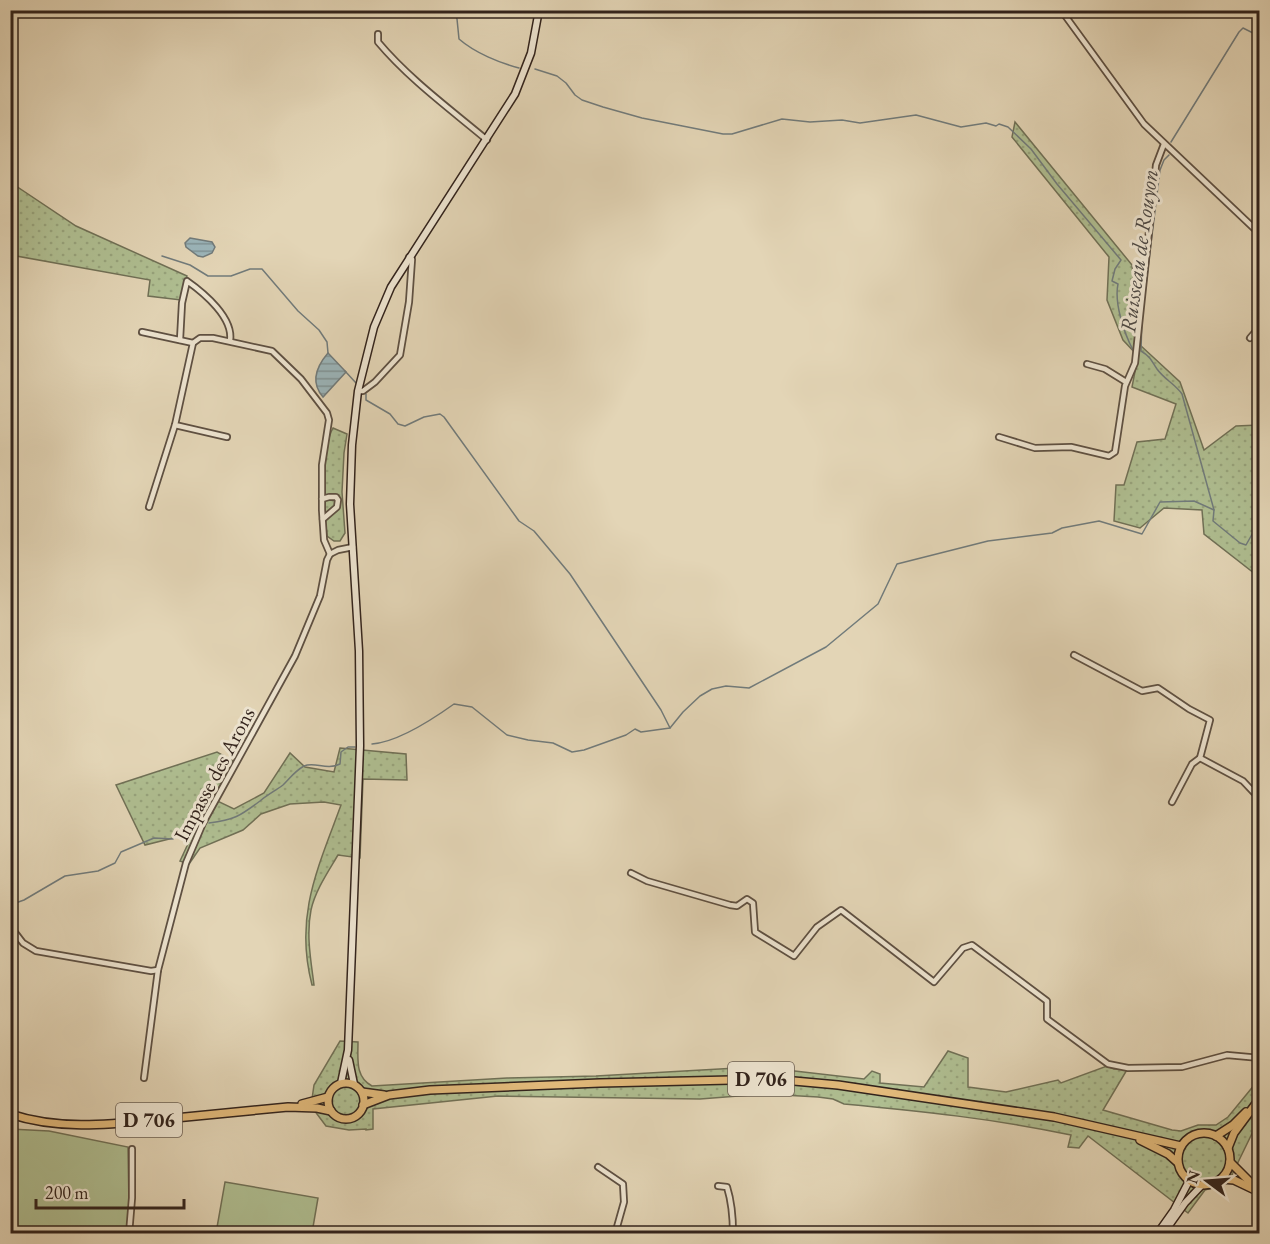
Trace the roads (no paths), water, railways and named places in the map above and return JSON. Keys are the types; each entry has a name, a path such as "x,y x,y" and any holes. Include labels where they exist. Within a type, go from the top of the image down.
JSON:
{"main road":[{"name":"D 706","path":"362,1092 389,1095 430,1090 600,1083 782,1080 838,1085 1054,1117 1094,1125 1129,1136 1181,1146"},
{"path":"341,1083 354,1084 362,1092 363,1105 359,1114 347,1119 338,1117 331,1111 328,1096 333,1088 341,1083"},
{"name":"D 706","path":"363,1105 389,1095"},
{"name":"D 706","path":"10,1114 42,1122 69,1125 121,1123 288,1107 321,1100 328,1096"},
{"path":"1216,1136 1233,1125 1260,1097"},
{"path":"1228,1148 1216,1136 1209,1133 1194,1134 1181,1146 1178,1162 1183,1176 1189,1181 1202,1185 1212,1184 1226,1174 1230,1162 1228,1148 1231,1138 1260,1097"},
{"name":"D 706","path":"288,1107 331,1111"},
{"name":"D 706","path":"1129,1136 1167,1154 1178,1162"},
{"path":"1230,1162 1259,1192"},
{"path":"1221,1179 1234,1180 1259,1192"}],"street":[{"path":"341,1083 348,1050 360,746 359,651 350,504 350,470 358,391 374,327 391,287 515,94 526,68 539,10"},
{"path":"1060,10 1131,108 1164,144 1260,234"},
{"path":"378,34 378,42 399,63 436,98 487,140"},
{"path":"999,437 1035,448 1071,447 1111,456 1114,452 1126,382 1135,363 1156,165 1164,144"},
{"path":"358,391 363,391 375,382 400,355 412,281 412,259 409,257"},
{"path":"180,340 182,303 187,281 217,306 231,334 230,341"},
{"path":"1250,338 1256,331 1260,313"},
{"path":"142,332 193,343"},
{"path":"149,507 175,425 193,343 200,338 230,341 272,351 301,379 327,412 329,420 323,449 324,540 330,554 353,547"},
{"path":"1087,364 1110,371 1126,382"},
{"path":"175,425 227,437"},
{"path":"322,499 336,497 338,500 338,507 323,519"},
{"name":"Impasse des Arons","path":"144,1078 158,970 186,863 199,833 295,656 320,596 330,554"},
{"path":"1074,655 1142,691 1158,688 1210,720 1200,758 1192,764 1172,802"},
{"path":"1200,758 1243,781 1260,799"},
{"path":"631,873 647,881 730,906 737,906 747,899 753,903 755,932 794,956 817,927 841,910 934,982 963,948 972,945 1047,1001 1047,1019 1108,1064 1128,1068 1182,1067 1227,1055 1260,1058"},
{"path":"10,926 23,943 36,951 151,971 158,970"},
{"path":"348,1050 354,1084"},
{"path":"129,1233 132,1149"},
{"path":"598,1167 623,1184 624,1202 615,1233"},
{"path":"1157,1233 1174,1210 1189,1181"},
{"path":"1163,1233 1185,1203 1202,1185"},
{"path":"718,1186 727,1187 728,1190 733,1210 733,1233"}],"water":[{"path":"190,238 212,242 215,247 212,253 203,257 198,256 186,247 185,243"},
{"path":"328,353 346,372 323,397 317,386 316,375"}],"waterway":[{"path":"453,10 457,19 459,39 488,57 519,68"},
{"name":"Ruisseau de Rouyon","path":"1171,142 1239,32 1243,28 1255,34 1260,27"},
{"path":"535,69 557,76 582,100 642,118 723,134 732,134 782,119 810,122 842,120 860,123 916,115 961,127 986,123 1008,127 1031,149 1057,184 1121,260 1115,269 1112,281 1118,284 1117,300 1121,318 1133,350"},
{"path":"1169,155 1160,170 1142,317 1141,351 1182,394 1214,510 1213,521 1240,543 1246,545 1255,529 1260,526"},
{"path":"162,256 190,265 208,276 231,276 250,269 262,269 298,311 319,330 327,342 328,353"},
{"path":"345,371 356,383"},
{"path":"366,394 366,400 390,414 398,424 405,426 424,417 440,414 444,417 519,521 534,531 570,574 661,710 670,728"},
{"path":"372,744 404,734 426,723 454,704 472,707 507,735 553,743 572,752 626,735 635,729 641,732 670,728 700,696 712,689 726,686 749,688 826,647 878,604 897,564 988,541 1052,533 1062,528 1099,521 1142,534 1160,502 1194,501 1214,510"},
{"path":"209,823 231,819 242,814 283,785 304,766 330,767 340,764 341,752 348,747 355,747"},
{"path":"10,905 24,900 65,876 98,871 115,863 121,852 154,838 173,839 196,827"}]}
